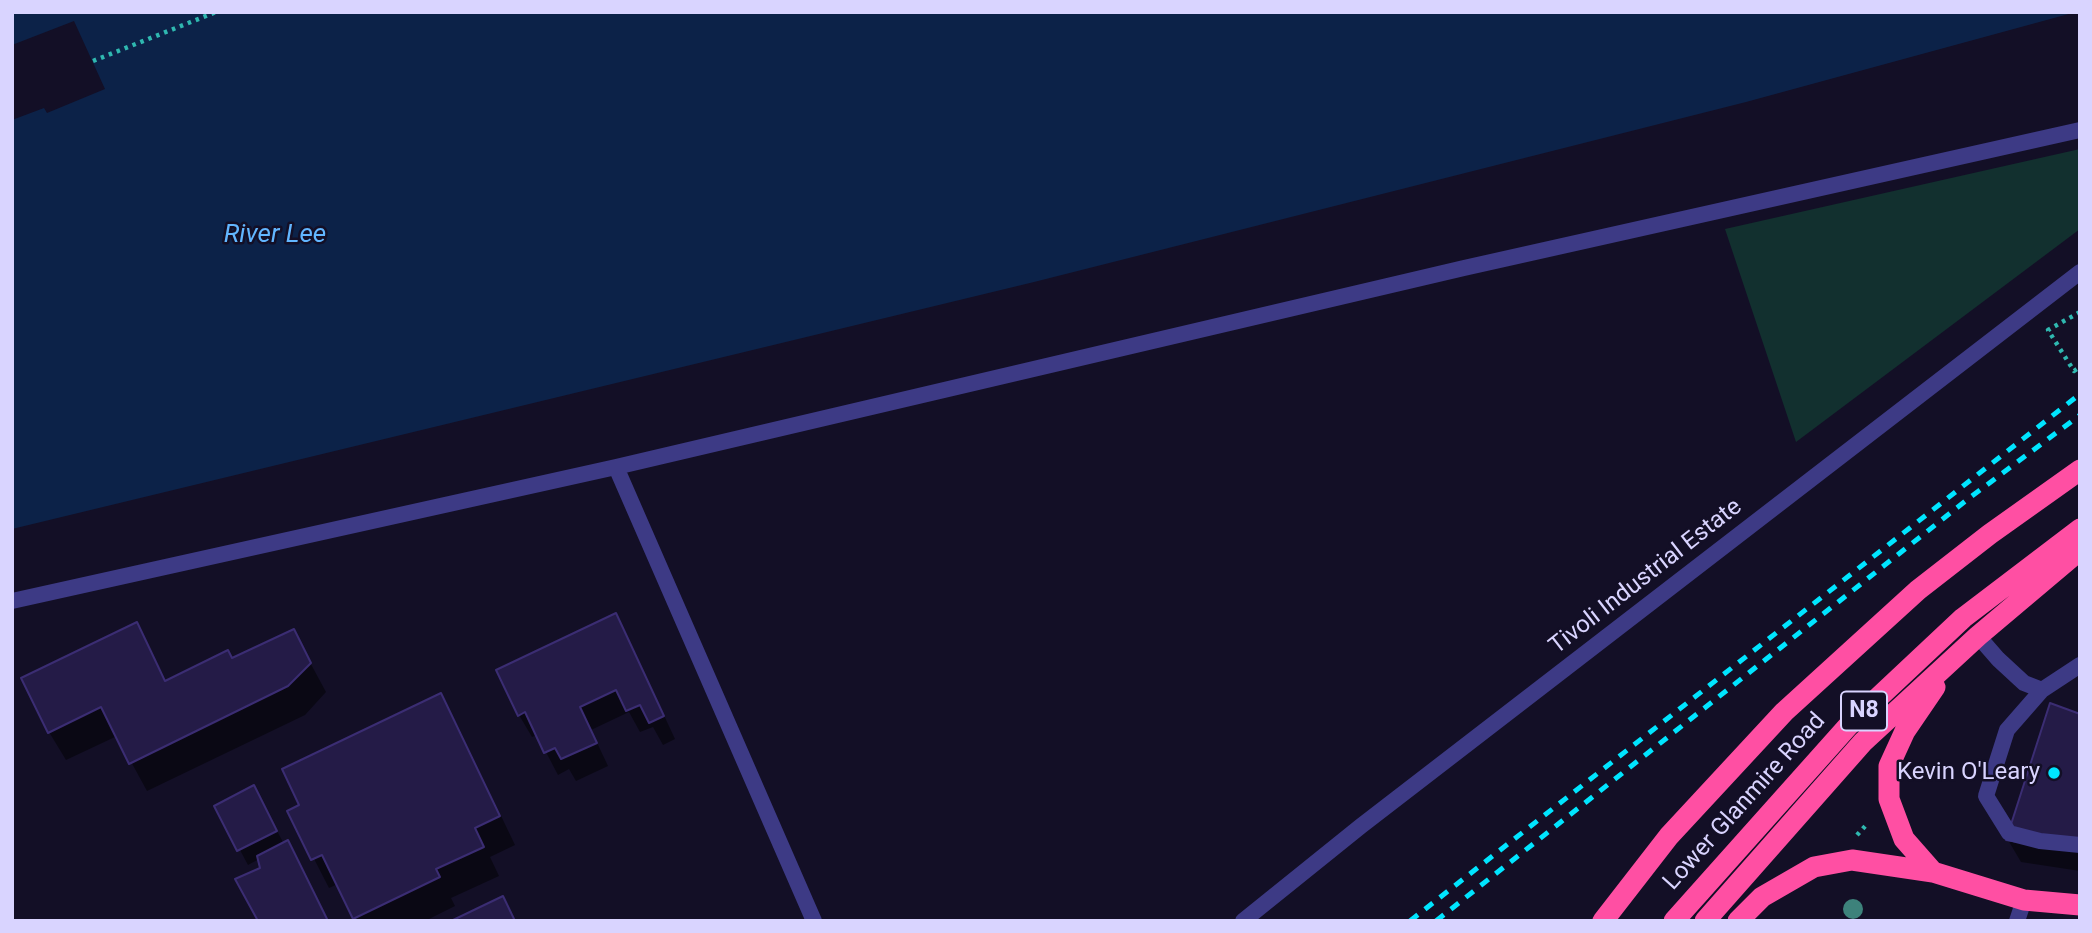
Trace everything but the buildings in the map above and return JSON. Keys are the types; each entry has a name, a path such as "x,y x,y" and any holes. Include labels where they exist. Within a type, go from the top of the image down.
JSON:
{"highway":[{"path":"1603,921 1669,836 1794,703 1918,590 1990,534 2080,470"},
{"name":"Lower Glanmire Road","path":"1674,921 1849,725 1963,618 2080,529"},
{"name":"Lower Glanmire Road","path":"1704,921 1863,742 1978,636 2080,550"},
{"path":"1933,872 1904,839 1889,799 1889,766 1905,731 1956,656"},
{"path":"1738,921 1762,897 1814,867 1852,860 1933,872 2024,900 2080,905"}],"lane":[{"path":"12,601 616,467 1464,268 2080,130"},
{"name":"Tivoli Industrial Estate","path":"1243,921 1560,672 2080,272"},
{"path":"616,467 814,921"},
{"path":"1978,636 2024,683 2042,691"},
{"path":"2080,665 2042,691 2007,730 1986,796 2009,833 2040,841 2080,845"},
{"path":"2017,921 2024,900"}],"path":[{"path":"93,61 216,12"},
{"path":"2080,312 2048,330 2074,371 2080,367"}],"green space":[{"path":"2080,149 2080,229 1796,442 1725,229"}],"water":[{"name":"River Lee","path":"12,12 2076,12 1746,102 1034,282 12,529 12,120 44,108 47,113 105,89 74,21 12,45"}],"railway":[{"path":"1410,921 2080,394"},
{"path":"1436,921 1968,499 2080,415"}],"place":[{"name":"Kevin O'Leary","path":"2054,773"}]}
